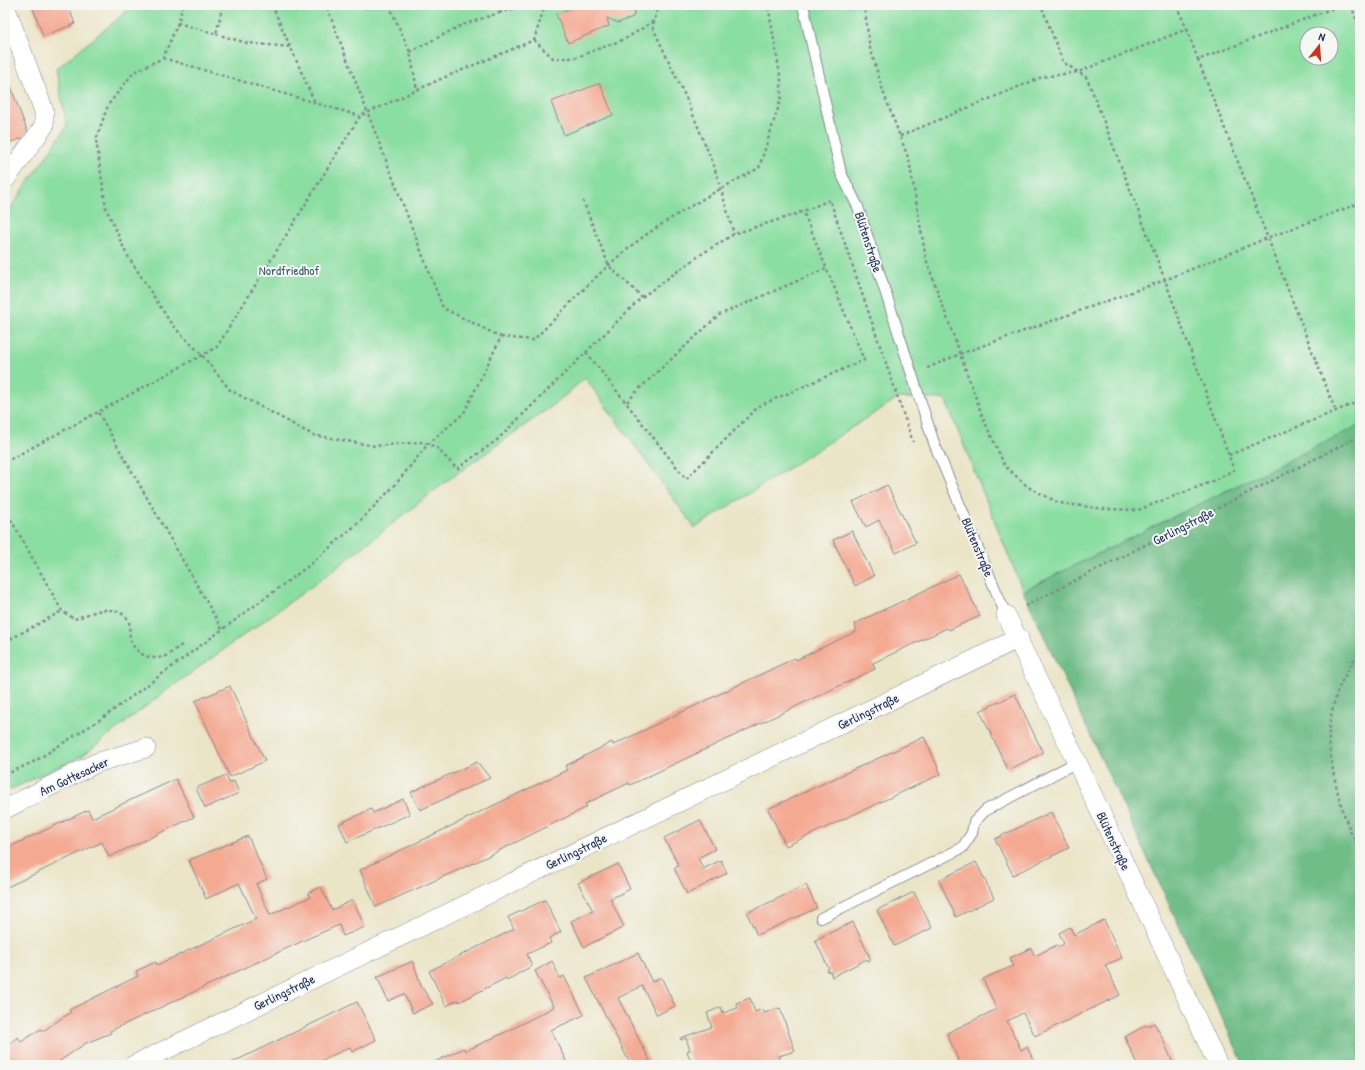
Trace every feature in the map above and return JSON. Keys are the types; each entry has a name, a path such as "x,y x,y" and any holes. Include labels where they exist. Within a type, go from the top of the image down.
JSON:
{"street":[{"path":"5,6 44,111 44,126 5,180"},
{"name":"Blütenstraße","path":"1006,615 1077,762 1218,1065"},
{"name":"Gerlingstraße","path":"134,1065 1018,638"},
{"name":"Am Gottesacker","path":"5,809 96,763 146,748"}],"lane":[{"name":"Blütenstraße","path":"803,5 841,173 858,207 934,443 1006,615"},
{"path":"821,918 962,848 972,833 974,822 986,810 1077,762"}],"path":[{"path":"183,5 178,23 163,58 134,72 108,105 96,140 106,208 126,253 172,325 202,355 230,390 313,435 375,446 424,442 437,448 457,469 497,440 642,297 700,255 734,234 803,211 830,200 913,442"},
{"path":"216,34 223,5"},
{"path":"272,5 315,102"},
{"path":"326,5 443,308 501,337 533,340 608,266 639,241 678,215 759,168 781,100 781,81 768,5"},
{"path":"390,5 410,52 417,90"},
{"path":"496,5 499,13"},
{"path":"410,52 462,25 526,5"},
{"path":"5,462 217,348 360,116 534,40 545,5"},
{"path":"659,5 653,28 687,100 714,166 734,234"},
{"path":"864,5 870,48 884,94 909,160 926,259 983,418 1005,466 1028,488 1059,503 1105,509 1138,510 1211,482 1234,470 1165,280 1087,78 1063,62 1041,5"},
{"path":"1176,5 1336,412"},
{"path":"1198,60 1341,5"},
{"path":"1351,5 1360,29"},
{"path":"534,40 553,58 574,58 625,39 654,21"},
{"path":"178,23 247,43 291,47"},
{"path":"900,136 1042,77 1078,72 1186,29"},
{"path":"163,58 360,116"},
{"path":"583,202 608,266 642,297"},
{"path":"912,374 960,354 1165,280 1267,238 1360,203"},
{"path":"586,352 627,402 686,479 759,406 864,360 803,211"},
{"path":"627,402 719,314 827,268"},
{"path":"5,775 35,760 104,717 311,564 358,523 395,485 428,444 464,413 501,337"},
{"path":"1229,456 1360,401"},
{"path":"98,412 222,629"},
{"name":"Gerlingstraße","path":"1006,615 1360,436"},
{"path":"5,509 62,611 74,619 97,611 111,609 124,615 129,622 130,639 135,649 144,656 152,658 164,656 184,644"},
{"path":"5,642 62,611"},
{"path":"1360,648 1335,698 1330,721 1329,742 1341,804 1352,838 1360,850"}],"green space":[{"name":"Nordfriedhof","path":"130,5 1360,5 1360,425 1023,591 945,399 898,398 695,528 585,378 556,403 448,480 322,579 163,693 82,756 5,792 5,216 67,126 56,69 126,12"},
{"path":"1360,425 1360,1065 1244,1065 1023,591"}],"building":[{"path":"32,5 68,5 75,24 43,36"},
{"path":"578,5 636,6 633,17 618,23 607,18 609,26 568,43 556,14"},
{"path":"5,71 29,136 5,144"},
{"path":"600,83 613,115 564,135 551,102"},
{"path":"887,485 916,543 896,553 879,520 866,527 853,502"},
{"path":"852,531 874,576 855,586 833,540"},
{"path":"959,574 980,616 949,630 947,628 873,663 875,669 630,785 629,783 585,804 587,807 478,861 376,907 360,870 567,770 565,766 612,742 613,745 795,658 796,660 857,631 854,624"},
{"path":"230,686 265,761 230,777 195,701"},
{"path":"1015,694 1043,753 1008,770 980,711"},
{"path":"924,737 941,774 786,846 768,809"},
{"path":"477,762 490,778 420,810 411,792"},
{"path":"226,775 229,783 234,781 239,793 205,808 196,788"},
{"path":"176,779 194,817 109,857 102,842 5,888 5,849 88,810 92,818"},
{"path":"403,799 410,814 347,842 339,824 371,809 373,813"},
{"path":"1051,812 1069,848 1013,875 995,839"},
{"path":"700,820 715,849 698,858 703,869 721,860 727,873 687,894 674,868 679,866 664,838"},
{"path":"248,836 267,879 256,884 270,915 310,897 308,893 321,887 332,910 353,900 365,927 343,936 339,925 309,938 110,1031 111,1033 86,1043 54,1065 5,1065 5,1047 18,1037 21,1042 41,1029 43,1031 71,1012 69,1010 138,976 136,971 156,962 157,965 256,919 239,883 206,899 189,860"},
{"path":"976,862 994,898 956,917 939,880"},
{"path":"618,864 630,889 610,899 624,927 584,947 571,921 593,911 578,883"},
{"path":"806,885 817,908 757,935 747,913"},
{"path":"914,892 932,928 894,946 877,910"},
{"path":"545,900 561,932 549,938 551,943 527,954 532,966 507,980 506,978 459,1002 458,1000 446,1006 429,971 514,929 508,917"},
{"path":"1104,920 1122,958 1105,965 1120,995 1035,1036 1023,1013 1007,1021 1021,1050 1027,1047 1036,1065 960,1065 947,1033 997,1009 983,979 1013,966 1010,958 1031,948 1035,956 1057,945 1058,947 1064,944 1059,933 1070,927 1074,935"},
{"path":"853,922 871,960 868,961 867,959 832,977 830,971 828,972 827,970 829,969 815,940"},
{"path":"638,953 652,982 661,977 675,1006 657,1015 642,986 618,998 652,1065 631,1065 586,978"},
{"path":"413,961 421,986 433,1004 413,1013 404,994 388,1001 377,977"},
{"path":"552,961 560,978 564,976 584,1015 551,1030 568,1065 428,1065 464,1048 465,1051 554,1007 535,971"},
{"path":"750,998 755,1012 762,1009 764,1013 780,1008 795,1051 779,1056 781,1062 774,1065 692,1065 687,1051 690,1050 686,1038 681,1040 680,1038 712,1027 707,1013 721,1007 723,1013 738,1008 736,1003"},
{"path":"357,1002 376,1040 352,1052 350,1047 312,1065 227,1065"},
{"path":"1154,1023 1174,1065 1139,1065 1135,1060 1125,1037 1146,1025 1148,1026"}]}
